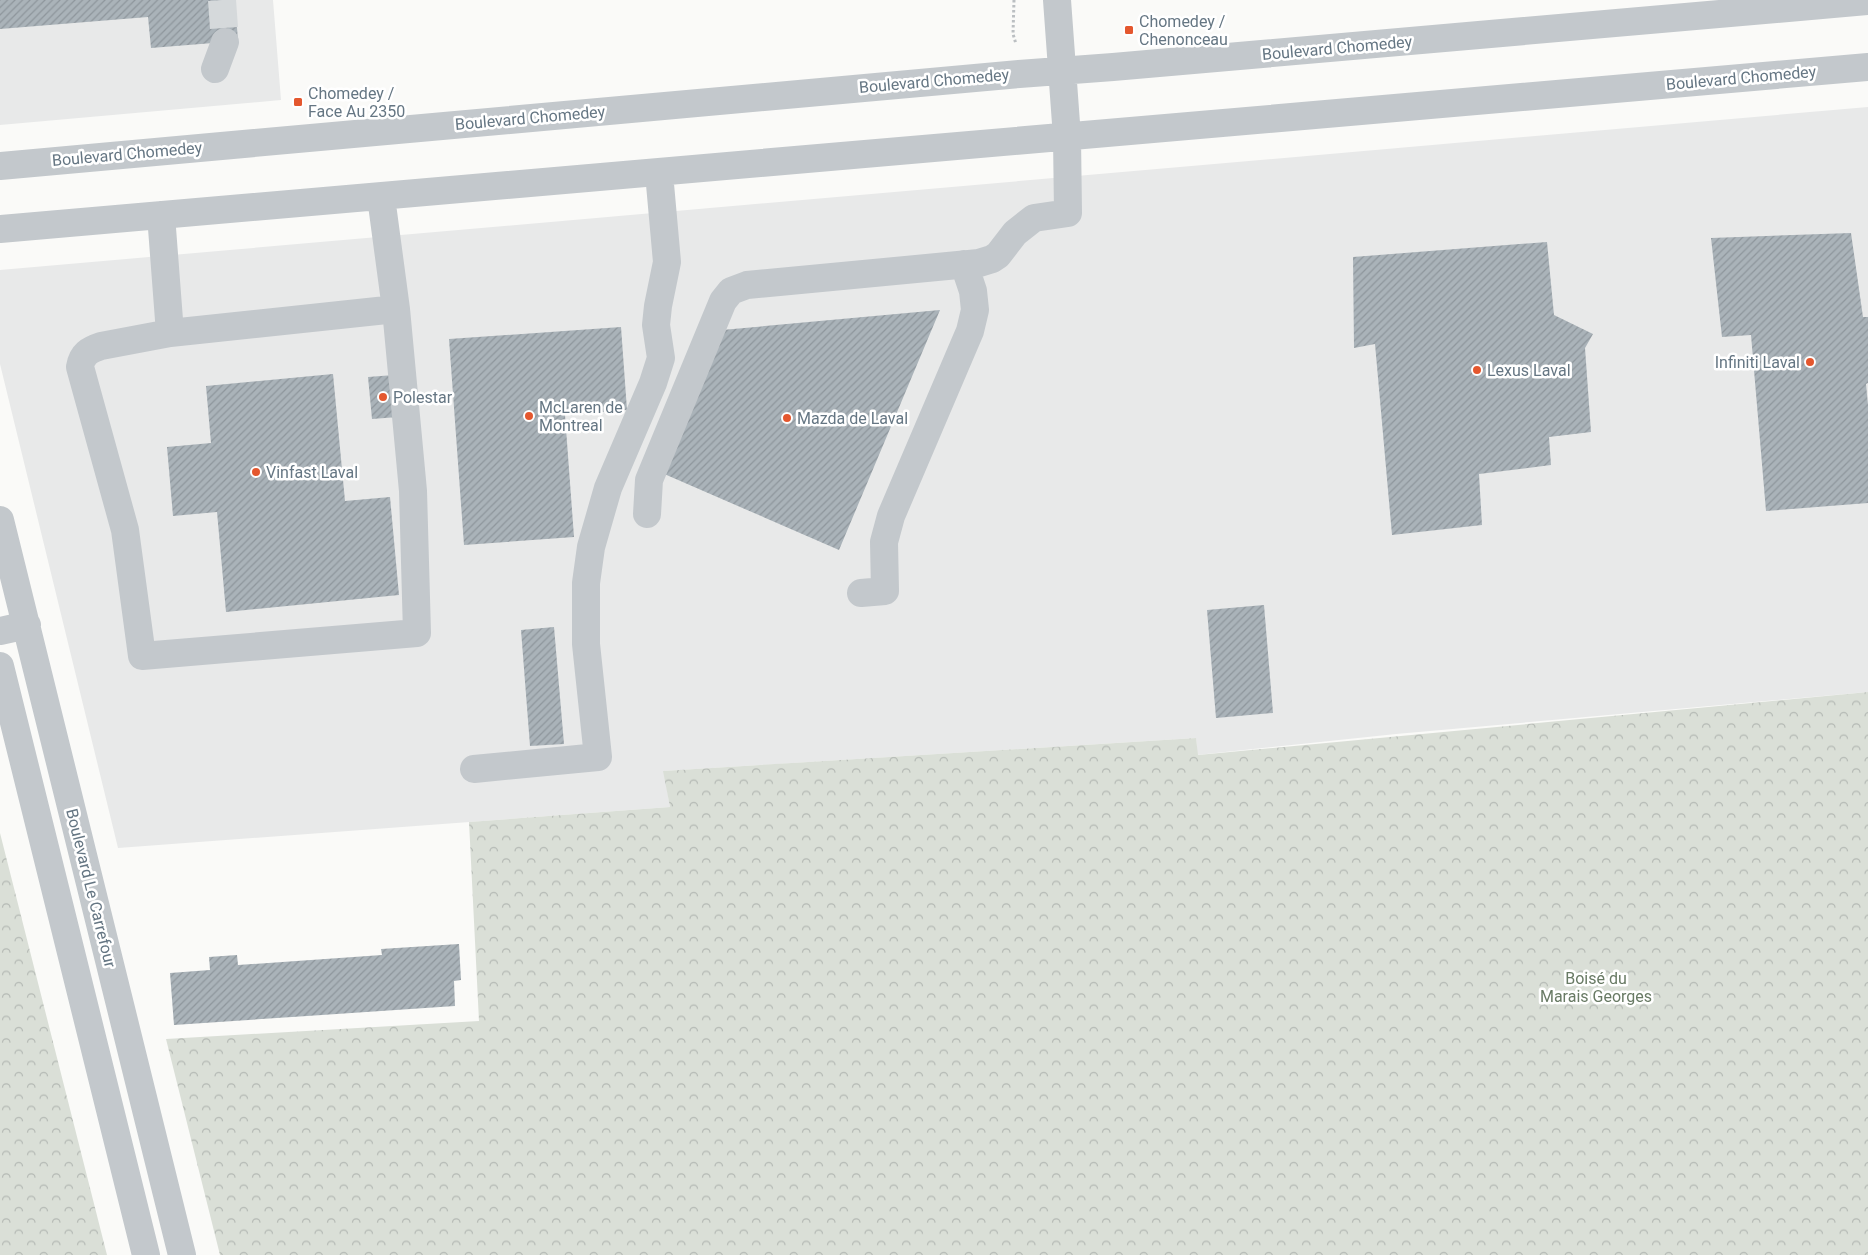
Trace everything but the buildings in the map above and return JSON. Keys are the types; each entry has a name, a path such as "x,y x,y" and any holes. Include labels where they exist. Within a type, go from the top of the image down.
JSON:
{"street":[{"path":"647,514 649,480 723,301 731,291 747,285 964,264 992,259 998,255 1015,233 1034,218 1068,213 1066,137 1056,0"},
{"name":"Boulevard Chomedey","path":"0,166 1123,66 1744,6 1868,2"},
{"path":"214,69 225,42"},
{"name":"Boulevard Chomedey","path":"0,229 1868,68"},
{"path":"474,769 598,757 586,644 586,584 591,547 608,488 660,368 661,358 656,325 667,262 659,173"},
{"path":"381,197 396,309 413,491 417,633 142,656 125,530 80,367 84,355 91,349 101,346 170,333 396,309"},
{"path":"161,215 170,333"},
{"path":"861,593 885,591 884,542 891,516 970,331 975,310 973,291 964,264"},
{"name":"Boulevard Le Carrefour","path":"0,520 180,1246"},
{"path":"0,631 27,625"},
{"path":"0,666 145,1251 180,1246"}],"path":[{"path":"1013,34 1014,0"}],"shaded area":[{"path":"0,0 273,0 281,100 0,125"},
{"path":"1868,107 1868,692 1396,734 1197,755 1196,738 664,771 670,807 118,848 0,364 0,270"}],"green space":[{"name":"Boisé du Marais Georges","path":"1868,692 1868,1255 220,1255 166,1039 479,1021 469,822 670,807 663,771 1196,738 1198,755"},
{"path":"0,833 107,1255 0,1255"}],"tunnel":[{"path":"222,0 225,42"}],"place":[{"name":"Chomedey / Chenonceau","path":"1129,30"},
{"name":"Chomedey / Face Au 2350","path":"298,102"},
{"name":"Infiniti Laval","path":"1810,362"},
{"name":"Lexus Laval","path":"1477,370"},
{"name":"Polestar","path":"383,397"},
{"name":"McLaren de Montreal","path":"529,416"},
{"name":"Mazda de Laval","path":"787,418"},
{"name":"Vinfast Laval","path":"256,472"}]}
